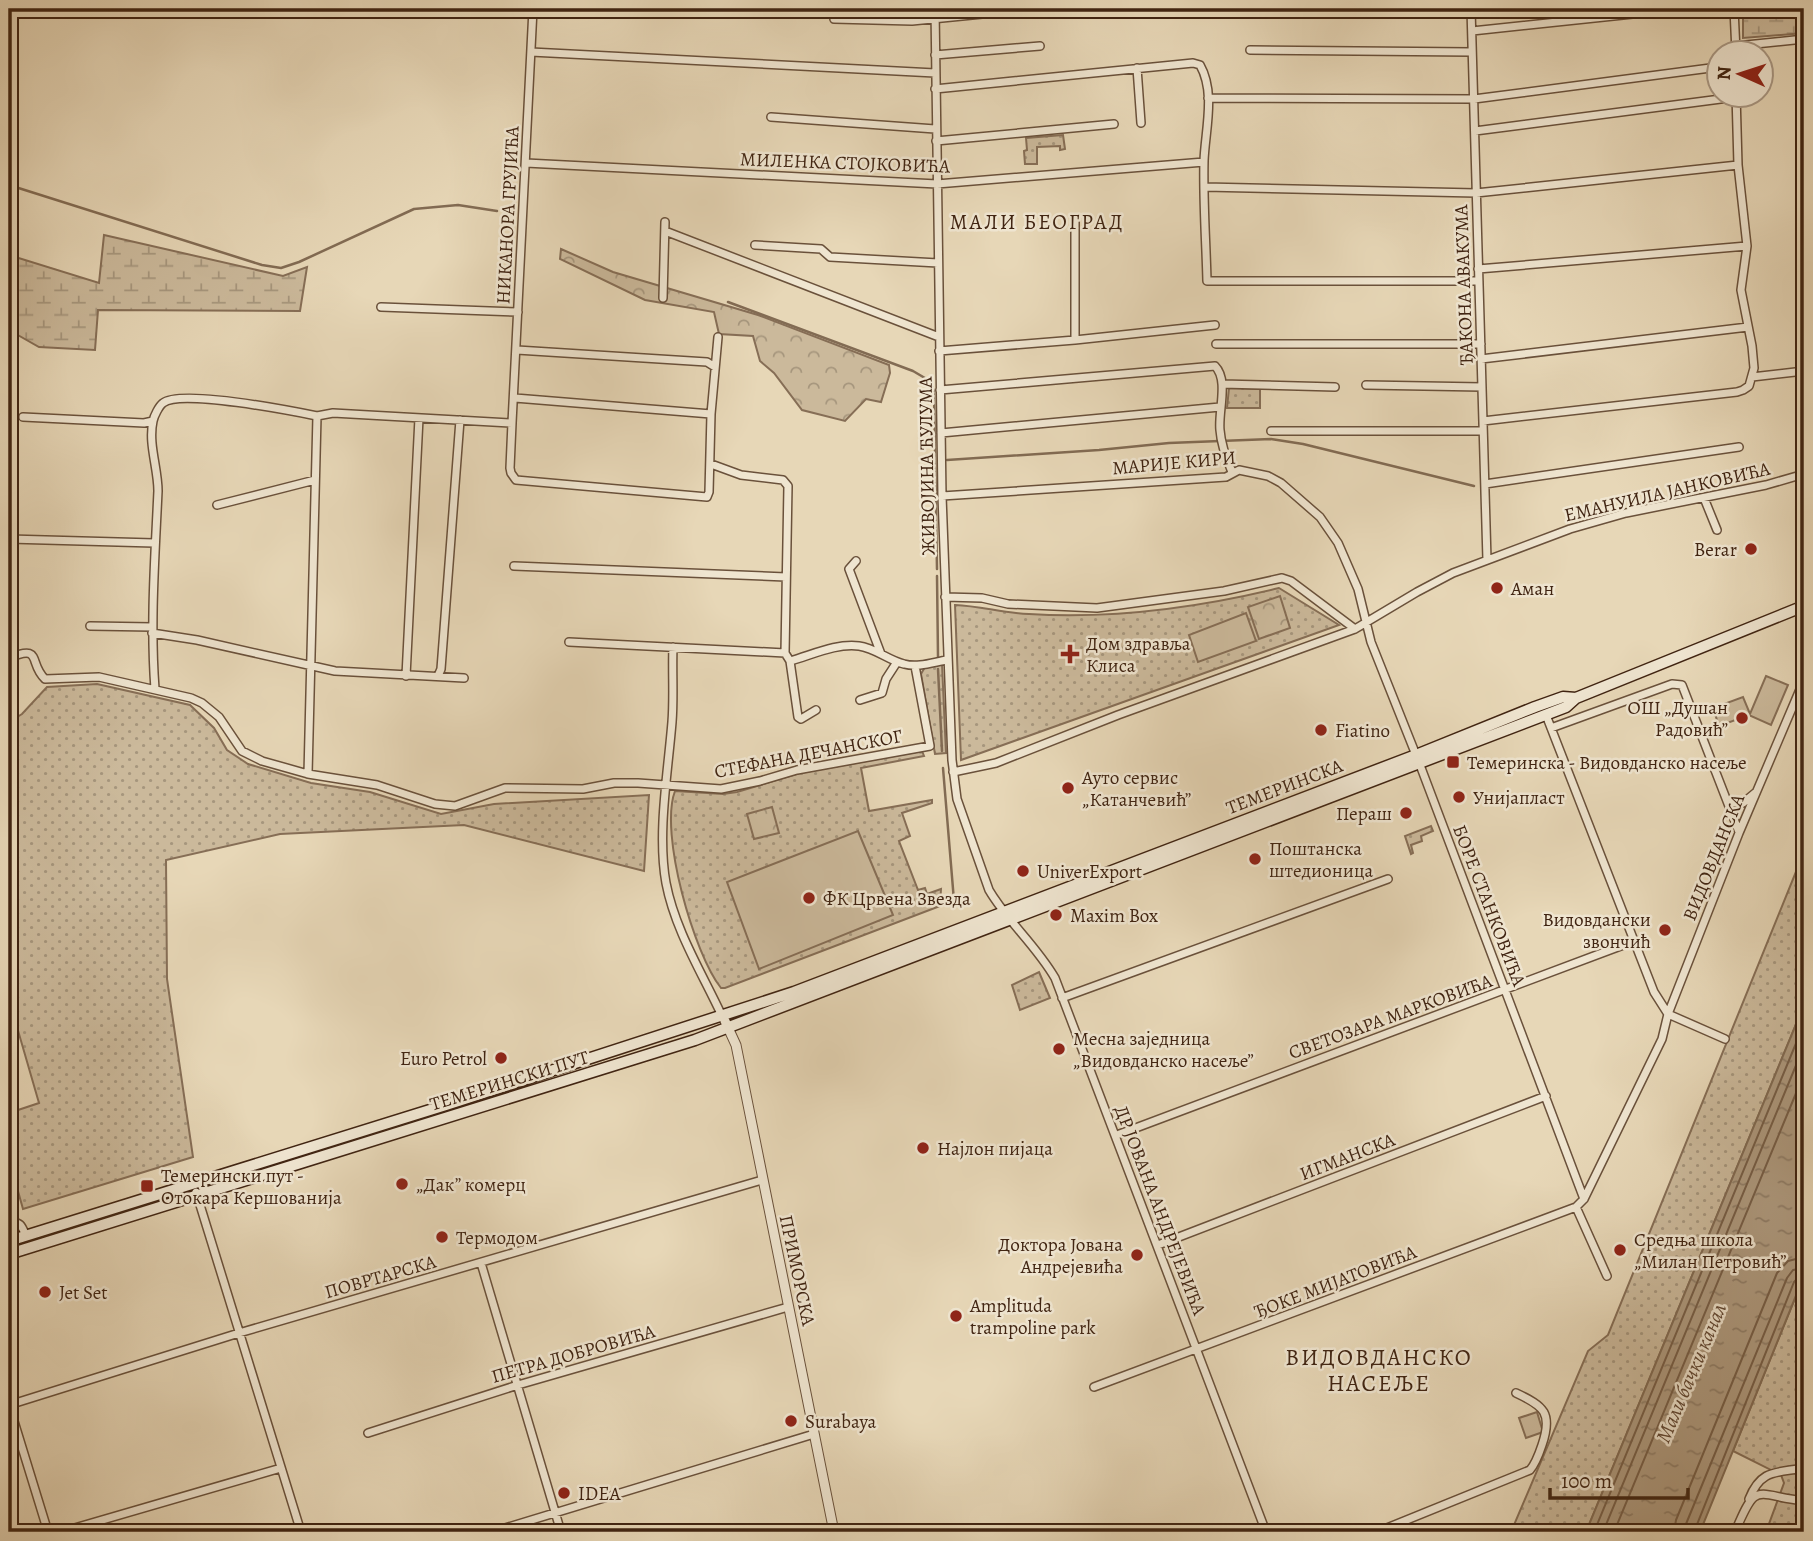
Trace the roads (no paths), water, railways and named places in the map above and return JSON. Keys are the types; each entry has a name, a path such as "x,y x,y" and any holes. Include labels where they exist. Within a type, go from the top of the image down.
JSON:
{"main road":[{"name":"ТЕМЕРИНСКА","path":"1418,760 1546,715 1566,707 1576,698 1804,606"},
{"name":"ТЕМЕРИНСКА","path":"1008,916 1309,805 1563,697 1576,698"},
{"name":"ТЕМЕРИНСКИ ПУТ","path":"9,1241 722,1016 1008,916"},
{"name":"ТЕМЕРИНСКИ ПУТ","path":"9,1254 609,1068 728,1028 1008,916"}],"street":[{"name":"НИКАНОРА ГРУЈИЋА","path":"533,9 510,468 513,477 520,481 701,498 707,497 709,492 711,464"},
{"name":"ЖИВОЈИНА ЋУЛУМА","path":"935,9 942,496 953,772 957,799 983,879 995,901 1008,916"},
{"path":"834,19 912,21 1032,9"},
{"name":"ЂАКОНА АВАКУМА","path":"1471,9 1487,560"},
{"path":"1472,31 1680,9"},
{"path":"1734,9 1735,38"},
{"path":"1774,43 1804,39"},
{"path":"935,55 1040,46"},
{"path":"1250,50 1472,52"},
{"path":"531,52 935,73"},
{"path":"935,89 1137,68 1193,63 1200,65 1205,72 1208,98 1204,162 1207,281 1479,281"},
{"path":"1137,68 1141,123"},
{"path":"1208,98 1474,99 1704,69"},
{"path":"1475,131 1704,100"},
{"path":"1483,421 1737,392 1749,386 1752,377 1752,346 1741,290 1747,246 1738,164 1737,108"},
{"path":"771,117 935,129"},
{"path":"936,141 1114,124"},
{"name":"МИЛЕНКА СТОЈКОВИЋА","path":"526,163 937,184 1204,162"},
{"path":"1205,187 1476,192 1738,164"},
{"path":"1075,222 1075,340"},
{"path":"663,298 665,226 939,337"},
{"path":"755,245 821,249 830,257 938,263"},
{"path":"1479,269 1747,246"},
{"path":"381,307 518,312"},
{"path":"939,351 1215,325"},
{"path":"1481,359 1748,327"},
{"path":"718,337 711,414 711,464 741,475 783,480 789,486 785,653 790,662 798,717 801,719 817,710"},
{"path":"1216,344 1481,344"},
{"path":"517,350 707,362 715,368"},
{"path":"940,390 1215,366 1220,371 1222,384 1222,447 1232,472"},
{"path":"1752,377 1804,371"},
{"path":"1222,384 1335,387"},
{"path":"1366,385 1482,387"},
{"path":"515,398 711,414"},
{"path":"155,689 152,630 158,488 153,421 165,401 176,399 268,405 317,416 332,413 512,423"},
{"path":"941,433 1220,407"},
{"path":"308,774 317,416"},
{"path":"23,417 144,423 153,421"},
{"path":"406,676 419,418"},
{"path":"438,676 442,669 460,420"},
{"path":"1271,431 1483,431"},
{"path":"1485,484 1738,447"},
{"name":"МАРИЈЕ КИРИ","path":"942,496 1226,477 1239,470 1275,479 1291,490 1329,528 1358,589 1367,623"},
{"name":"ЕМАНУИЛА ЈАНКОВИЋА","path":"953,772 996,763 1118,715 1355,629 1441,579 1570,529 1626,513 1804,474"},
{"path":"217,505 314,480"},
{"path":"1704,498 1717,530"},
{"path":"9,539 154,543"},
{"path":"856,561 849,569 881,654"},
{"path":"514,566 786,577"},
{"path":"945,597 982,598 1008,604 1097,608 1212,593 1282,578 1291,581 1355,629"},
{"name":"БОРЕ СТАНКОВИЋА","path":"1367,623 1371,642 1584,1199"},
{"path":"90,626 152,630 335,671 464,678"},
{"path":"569,642 785,653"},
{"path":"790,662 845,646 869,648 897,662 915,666 947,660"},
{"path":"673,647 664,862 671,902 687,943 722,1016"},
{"name":"СТЕФАНА ДЕЧАНСКОГ","path":"9,658 23,652 33,655 45,679 99,677 191,698 202,703 225,723 237,746 251,756 308,774 377,785 435,804 455,806 505,788 583,789 614,783 731,788 797,770 930,746 915,666"},
{"path":"860,700 882,693 886,679 897,662"},
{"name":"ВИДОВДАНСКА","path":"1584,1199 1662,1039 1668,1014 1739,833 1804,680"},
{"path":"1551,729 1672,684 1682,685 1739,833"},
{"path":"1546,715 1654,992 1668,1014 1725,1040"},
{"path":"1728,803 1743,803 1756,792"},
{"path":"1062,998 1388,879"},
{"name":"ДР ЈОВАНА АНДРЕЈЕВИЋА","path":"1008,916 1047,964 1062,998 1266,1532"},
{"name":"СВЕТОЗАРА МАРКОВИЋА","path":"1116,1135 1634,941"},
{"name":"ПРИМОРСКА","path":"722,1016 736,1045 834,1532"},
{"name":"ИГМАНСКА","path":"1158,1245 1546,1096"},
{"name":"ПОВРТАРСКА","path":"9,1405 239,1333 762,1180"},
{"path":"193,1182 301,1532"},
{"name":"ЂОКЕ МИЈАТОВИЋА","path":"1094,1387 1576,1207 1584,1199"},
{"path":"1576,1207 1607,1276"},
{"path":"9,1224 21,1224 26,1236"},
{"path":"481,1264 561,1532"},
{"name":"ПЕТРА ДОБРОВИЋА","path":"368,1433 518,1385 788,1307"},
{"path":"1377,1532 1530,1471 1546,1433 1547,1419 1542,1408 1516,1393"},
{"path":"9,1405 48,1532"},
{"path":"492,1532 814,1434"},
{"path":"61,1532 281,1468"},
{"path":"1735,1532 1760,1479 1804,1468"},
{"path":"1749,1499 1754,1495 1766,1494 1804,1501"}],"water":[{"name":"Мали бачки канал","path":"1804,1005 1804,1276 1700,1532 1586,1532"}],"waterway":[{"path":"9,185 262,265 281,268 414,209 458,205 497,211"},
{"path":"728,302 913,371 930,381 934,391 937,569"},
{"path":"947,460 1169,443 1271,439 1303,444 1474,486"},
{"path":"937,576 938,657"},
{"path":"938,669 942,751"},
{"path":"943,768 954,901"}],"place":[{"name":"Berar","path":"1751,549"},
{"name":"Аман","path":"1497,588"},
{"name":"Дом здравља Клиса","path":"1070,654"},
{"name":"ОШ „Душан Радовић”","path":"1742,718"},
{"name":"Fiatino","path":"1321,730"},
{"name":"Темеринска - Видовданско насеље","path":"1453,762"},
{"name":"Ауто сервис „Катанчевић”","path":"1068,788"},
{"name":"Унијапласт","path":"1459,797"},
{"name":"Пераш","path":"1406,813"},
{"name":"Поштанска штедионица","path":"1255,859"},
{"name":"UniverExport","path":"1023,871"},
{"name":"ФК Црвена Звезда","path":"809,898"},
{"name":"Maxim Box","path":"1056,915"},
{"name":"Видовдански звончић","path":"1665,930"},
{"name":"Месна заједница „Видовданско насеље”","path":"1059,1049"},
{"name":"Euro Petrol","path":"501,1058"},
{"name":"Најлон пијаца","path":"923,1148"},
{"name":"„Дак” комерц","path":"402,1184"},
{"name":"Темерински пут - Отокара Кершованија","path":"147,1186"},
{"name":"Термодом","path":"442,1237"},
{"name":"Средња школа „Милан Петровић”","path":"1620,1250"},
{"name":"Доктора Јована Андрејевића","path":"1137,1255"},
{"name":"Jet Set","path":"45,1292"},
{"name":"Amplituda trampoline park","path":"956,1316"},
{"name":"Surabaya","path":"791,1421"},
{"name":"IDEA","path":"564,1493"}],"district":[{"name":"МАЛИ БЕОГРАД","path":"1037,222"},
{"name":"ВИДОВДАНСКО НАСЕЉЕ","path":"1379,1370"}]}
